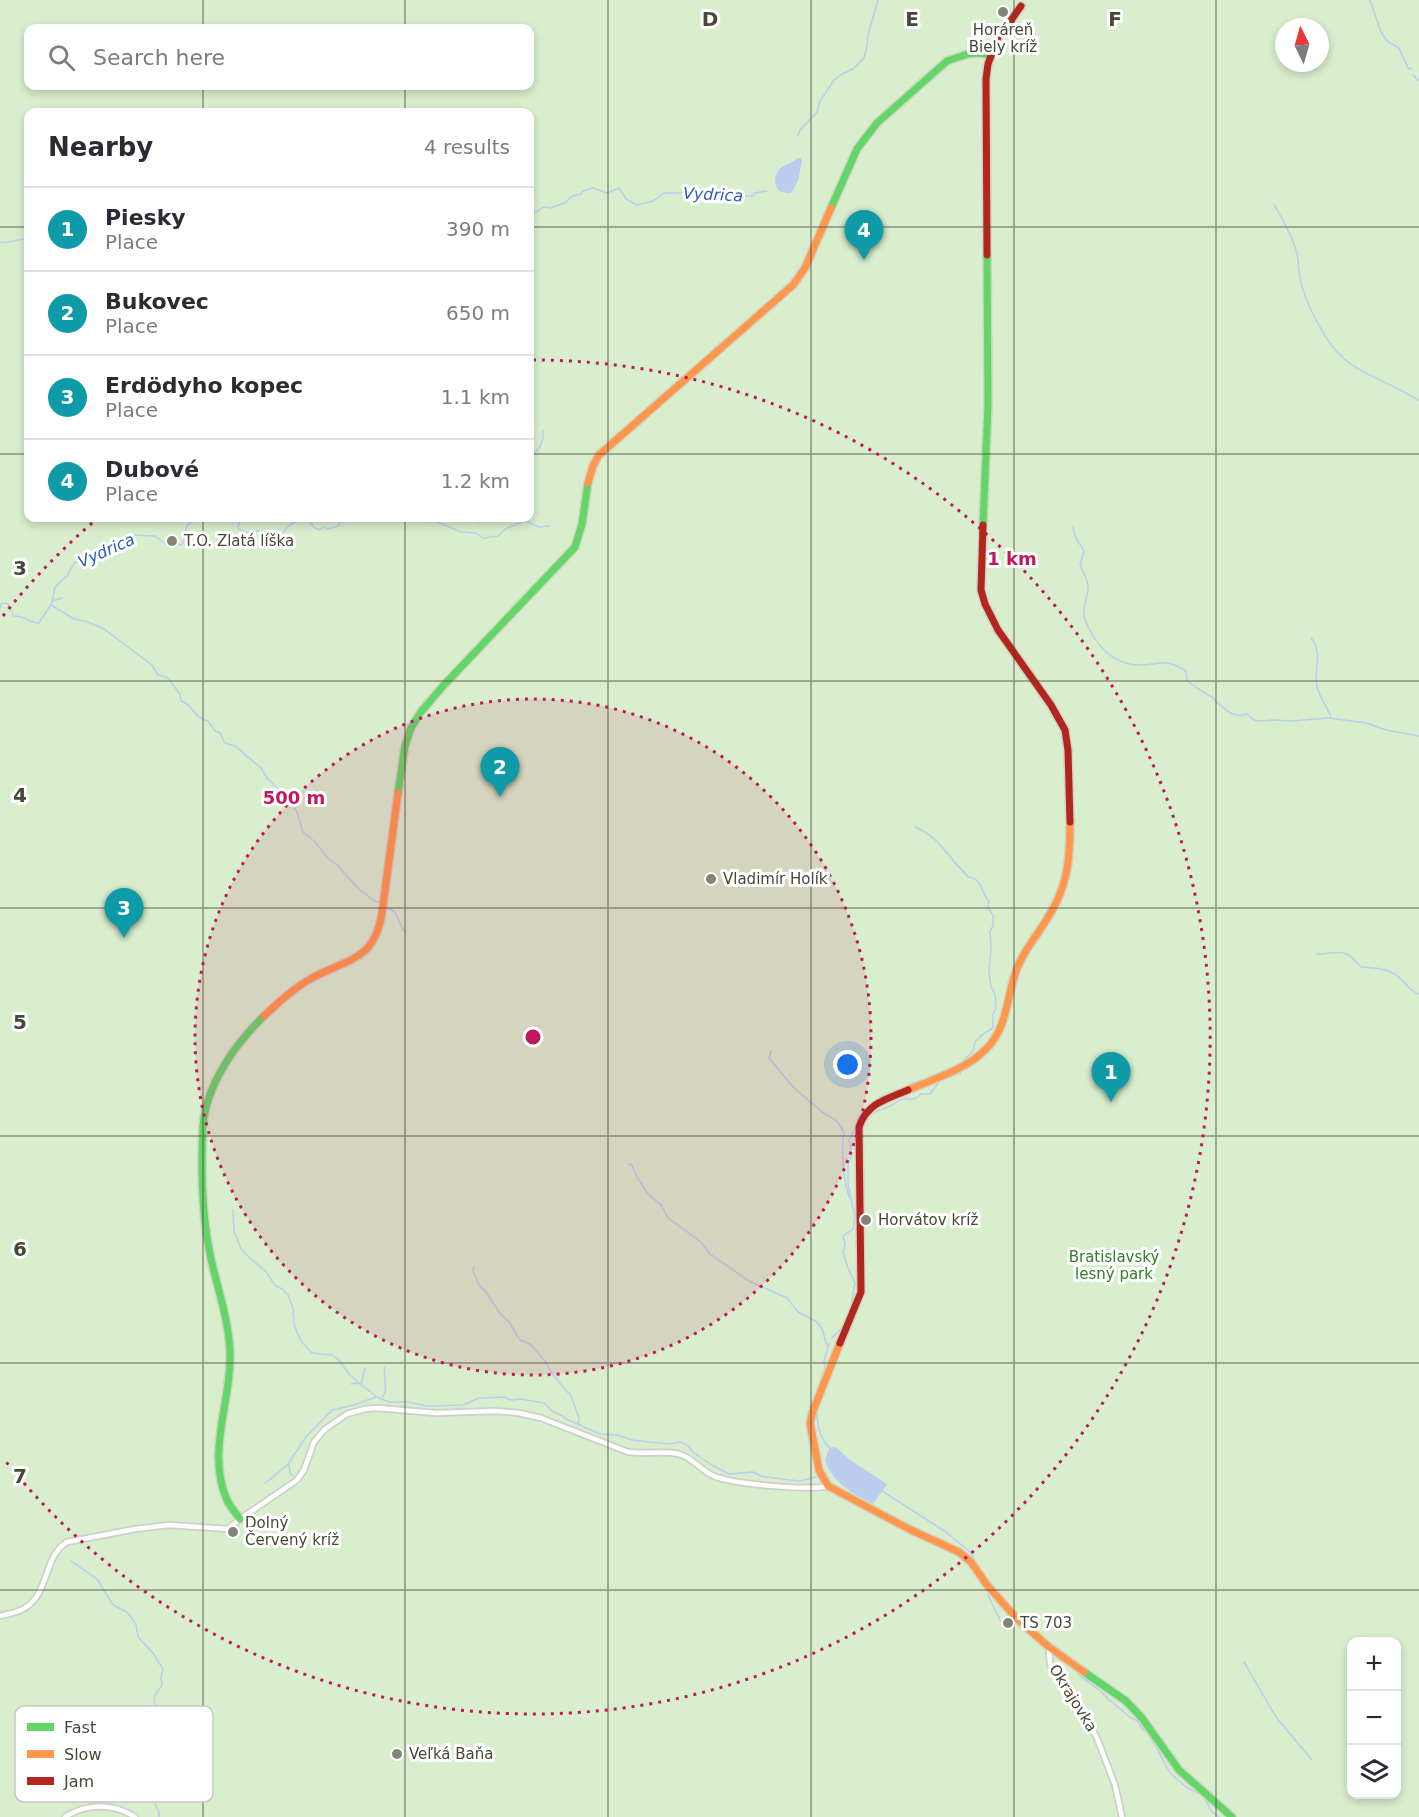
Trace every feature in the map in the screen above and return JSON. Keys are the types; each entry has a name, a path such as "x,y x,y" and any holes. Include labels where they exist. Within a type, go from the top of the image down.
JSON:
{"street":[{"path":"828,1486 819,1470 810,1423 861,1292 858,1131 860,1123 872,1106 971,1062 995,1040 1006,1014 1012,978 1057,903 1063,891 1067,870 1070,812 1065,730 1035,681 989,615 981,590 988,438 986,79 990,55 1000,33 1005,30 1021,6"},
{"path":"240,1520 230,1509 223,1494 220,1479 221,1426 227,1395 230,1354 223,1306 210,1255 204,1213 204,1118 222,1071 237,1047 270,1010 306,981 361,954 372,945 382,911 405,746 410,727 429,702 575,547 592,467 599,455 793,285 805,268 857,150 869,132 946,61 969,53 979,52 990,55"},
{"path":"0,1616 29,1605 40,1590 55,1553 67,1542 169,1525 228,1529 297,1480 304,1470 314,1442 324,1430 347,1414 370,1408 427,1413 495,1410 527,1414 628,1452 681,1455 708,1474 727,1480 803,1487 828,1486 959,1552 971,1562 987,1585 1017,1619 1049,1647 1126,1701 1142,1718 1179,1770 1232,1817"},
{"name":"Okrajovka","path":"1049,1647 1050,1665 1079,1706 1097,1738 1115,1785 1122,1817"},
{"path":"65,1817 76,1810 100,1806 125,1811 135,1817"}],"green space":[{"name":"Bratislavský lesný park","path":"0,0 1419,0 1419,1817 0,1817","holes":["802,159 797,184 788,194 782,193 775,182 777,172"]}],"water":[{"path":"798,158 802,161 798,181 791,193 782,192 775,184 776,175 782,167"},
{"path":"832,1447 837,1448 849,1459 887,1484 873,1504 851,1492 828,1469 825,1461 828,1450"}],"waterway":[{"name":"Vydrica","path":"798,136 800,130 817,112 819,103 834,80 853,69 864,58 878,0"},
{"path":"1370,0 1381,32 1387,41 1399,48 1408,68 1411,69"},
{"path":"1413,75 1419,81"},
{"name":"Vydrica","path":"534,211 565,203 572,196 593,188 607,193 619,188 626,199 637,205 653,201 664,193 694,190 702,195 713,192 741,198 767,191"},
{"path":"1274,204 1294,244 1306,298 1329,342 1352,365 1419,401"},
{"path":"0,242 24,239"},
{"path":"534,453 541,445 543,430"},
{"name":"Vydrica","path":"0,608 1,604 8,604 14,616 39,623 52,603 55,587 67,576 75,562 85,562 95,558 99,553 125,537 133,535 155,536 168,546 181,545 187,525 192,522"},
{"name":"Vydrica","path":"240,522 239,529 247,533 259,531 271,534 282,534 288,526 295,522"},
{"name":"Vydrica","path":"309,522 320,530 324,527 328,529 338,526 340,522"},
{"path":"438,522 461,532 476,533 483,538 498,536 507,528 522,522"},
{"path":"527,522 539,527 549,526"},
{"path":"1073,527 1075,536 1084,551 1080,565 1088,588 1084,617 1098,643 1113,657 1131,664 1173,664 1186,671 1187,681 1214,698 1230,712 1237,715 1247,714 1254,720 1291,721 1329,718 1367,723 1386,730 1419,736"},
{"path":"52,601 62,598"},
{"path":"51,605 74,619 104,629 152,665 158,675 167,677 180,694 181,701 199,717 208,721 215,731 220,733 225,743 235,746 261,768 297,812 303,832 358,888 380,903"},
{"path":"1311,638 1318,656 1317,687 1331,717"},
{"path":"915,827 936,840 968,877 977,880 989,901 988,908 993,915 993,926 990,931 989,972 991,987 995,994 996,1009 993,1014 993,1028 975,1042 973,1051 962,1062"},
{"path":"387,908 395,912 403,930 406,931"},
{"path":"1317,954 1337,952 1346,954 1361,967 1392,973 1419,994"},
{"path":"771,1051 769,1058 793,1087 822,1112 837,1121 844,1132 843,1166 850,1199"},
{"path":"862,1130 872,1114 903,1099 914,1099 921,1094 930,1094 940,1081 960,1074 961,1071"},
{"path":"832,1338 842,1328 850,1311 855,1283 843,1252 845,1245 843,1236 853,1229 855,1218 848,1184 848,1166 852,1154 849,1140 855,1129"},
{"path":"629,1164 632,1165 648,1194 661,1205 668,1218 701,1242 710,1254 749,1281 787,1298 798,1312 817,1322 828,1346"},
{"path":"233,1210 234,1231 241,1249 266,1272 275,1285 288,1295 293,1308 294,1325 301,1341 312,1353 332,1355 339,1360 349,1374 377,1397 389,1402 408,1402 427,1406 463,1405 479,1398 504,1397 511,1400 521,1399 544,1403 566,1419 600,1434 668,1444 680,1442 729,1474 753,1472 761,1476 800,1481 816,1477"},
{"path":"474,1266 473,1271 479,1285 499,1312 509,1322 520,1340 530,1344 545,1361 553,1375 571,1396 579,1418 578,1424"},
{"path":"814,1400 825,1368 824,1361 829,1344"},
{"path":"383,1397 385,1367"},
{"path":"361,1384 365,1368"},
{"path":"351,1384 359,1383"},
{"path":"265,1483 288,1464 306,1437 332,1410 376,1397"},
{"path":"817,1410 819,1431 831,1449"},
{"path":"289,1464 290,1473 293,1476"},
{"path":"882,1491 946,1532 970,1552 982,1572"},
{"path":"71,1561 97,1579 113,1605 127,1612 136,1624 138,1637 153,1653 163,1669 162,1685 154,1697 155,1706"},
{"path":"988,1595 1001,1622"},
{"path":"1244,1662 1276,1717 1312,1760"},
{"path":"1078,1674 1131,1718 1138,1721 1155,1745 1170,1773 1186,1787 1202,1795 1211,1811 1219,1817"},
{"path":"155,1802 159,1817"}],"traffic: fast":[{"path":"831,208 857,149 877,123 947,61 968,54 990,55"},
{"path":"983,525 988,405 987,255"},
{"path":"398,793 405,746 411,728 420,713 575,547 582,524 588,483"},
{"path":"240,1519 227,1500 221,1483 219,1466 219,1448 229,1378 230,1347 205,1223 202,1174 203,1126 210,1095 224,1066 243,1039 264,1016"},
{"path":"1084,1672 1126,1701 1142,1718 1179,1770 1232,1817"}],"traffic: slow":[{"path":"588,483 599,455 793,285 805,268 831,208"},
{"path":"264,1016 299,986 358,956 373,941 382,913 398,793"},
{"path":"908,1090 968,1063 985,1050 999,1032 1018,966 1054,907 1064,884 1070,822"},
{"path":"840,1343 810,1423 819,1470 828,1486 909,1529 959,1552 971,1562 987,1585 1017,1619 1049,1647 1084,1672"}],"traffic: jam":[{"path":"987,255 986,79 988,64 1000,32 1005,29 1021,6"},
{"path":"983,525 981,590 985,604 998,630 1051,705 1065,730 1068,750 1070,822"},
{"path":"840,1343 861,1292 859,1127 872,1107 908,1090"}],"place":[{"name":"Horáreň Biely kríž","path":"1003,12"},
{"name":"Dubové","path":"864,260"},
{"name":"T.O. Zlatá líška","path":"172,541"},
{"name":"Bukovec","path":"500,797"},
{"name":"Vladimír Holík","path":"711,879"},
{"name":"Erdödyho kopec","path":"124,938"},
{"name":"Piesky","path":"1111,1102"},
{"name":"Horvátov kríž","path":"866,1220"},
{"name":"Dolný Červený kríž","path":"233,1532"},
{"name":"TS 703","path":"1008,1623"},
{"name":"Veľká Baňa","path":"397,1754"}]}
